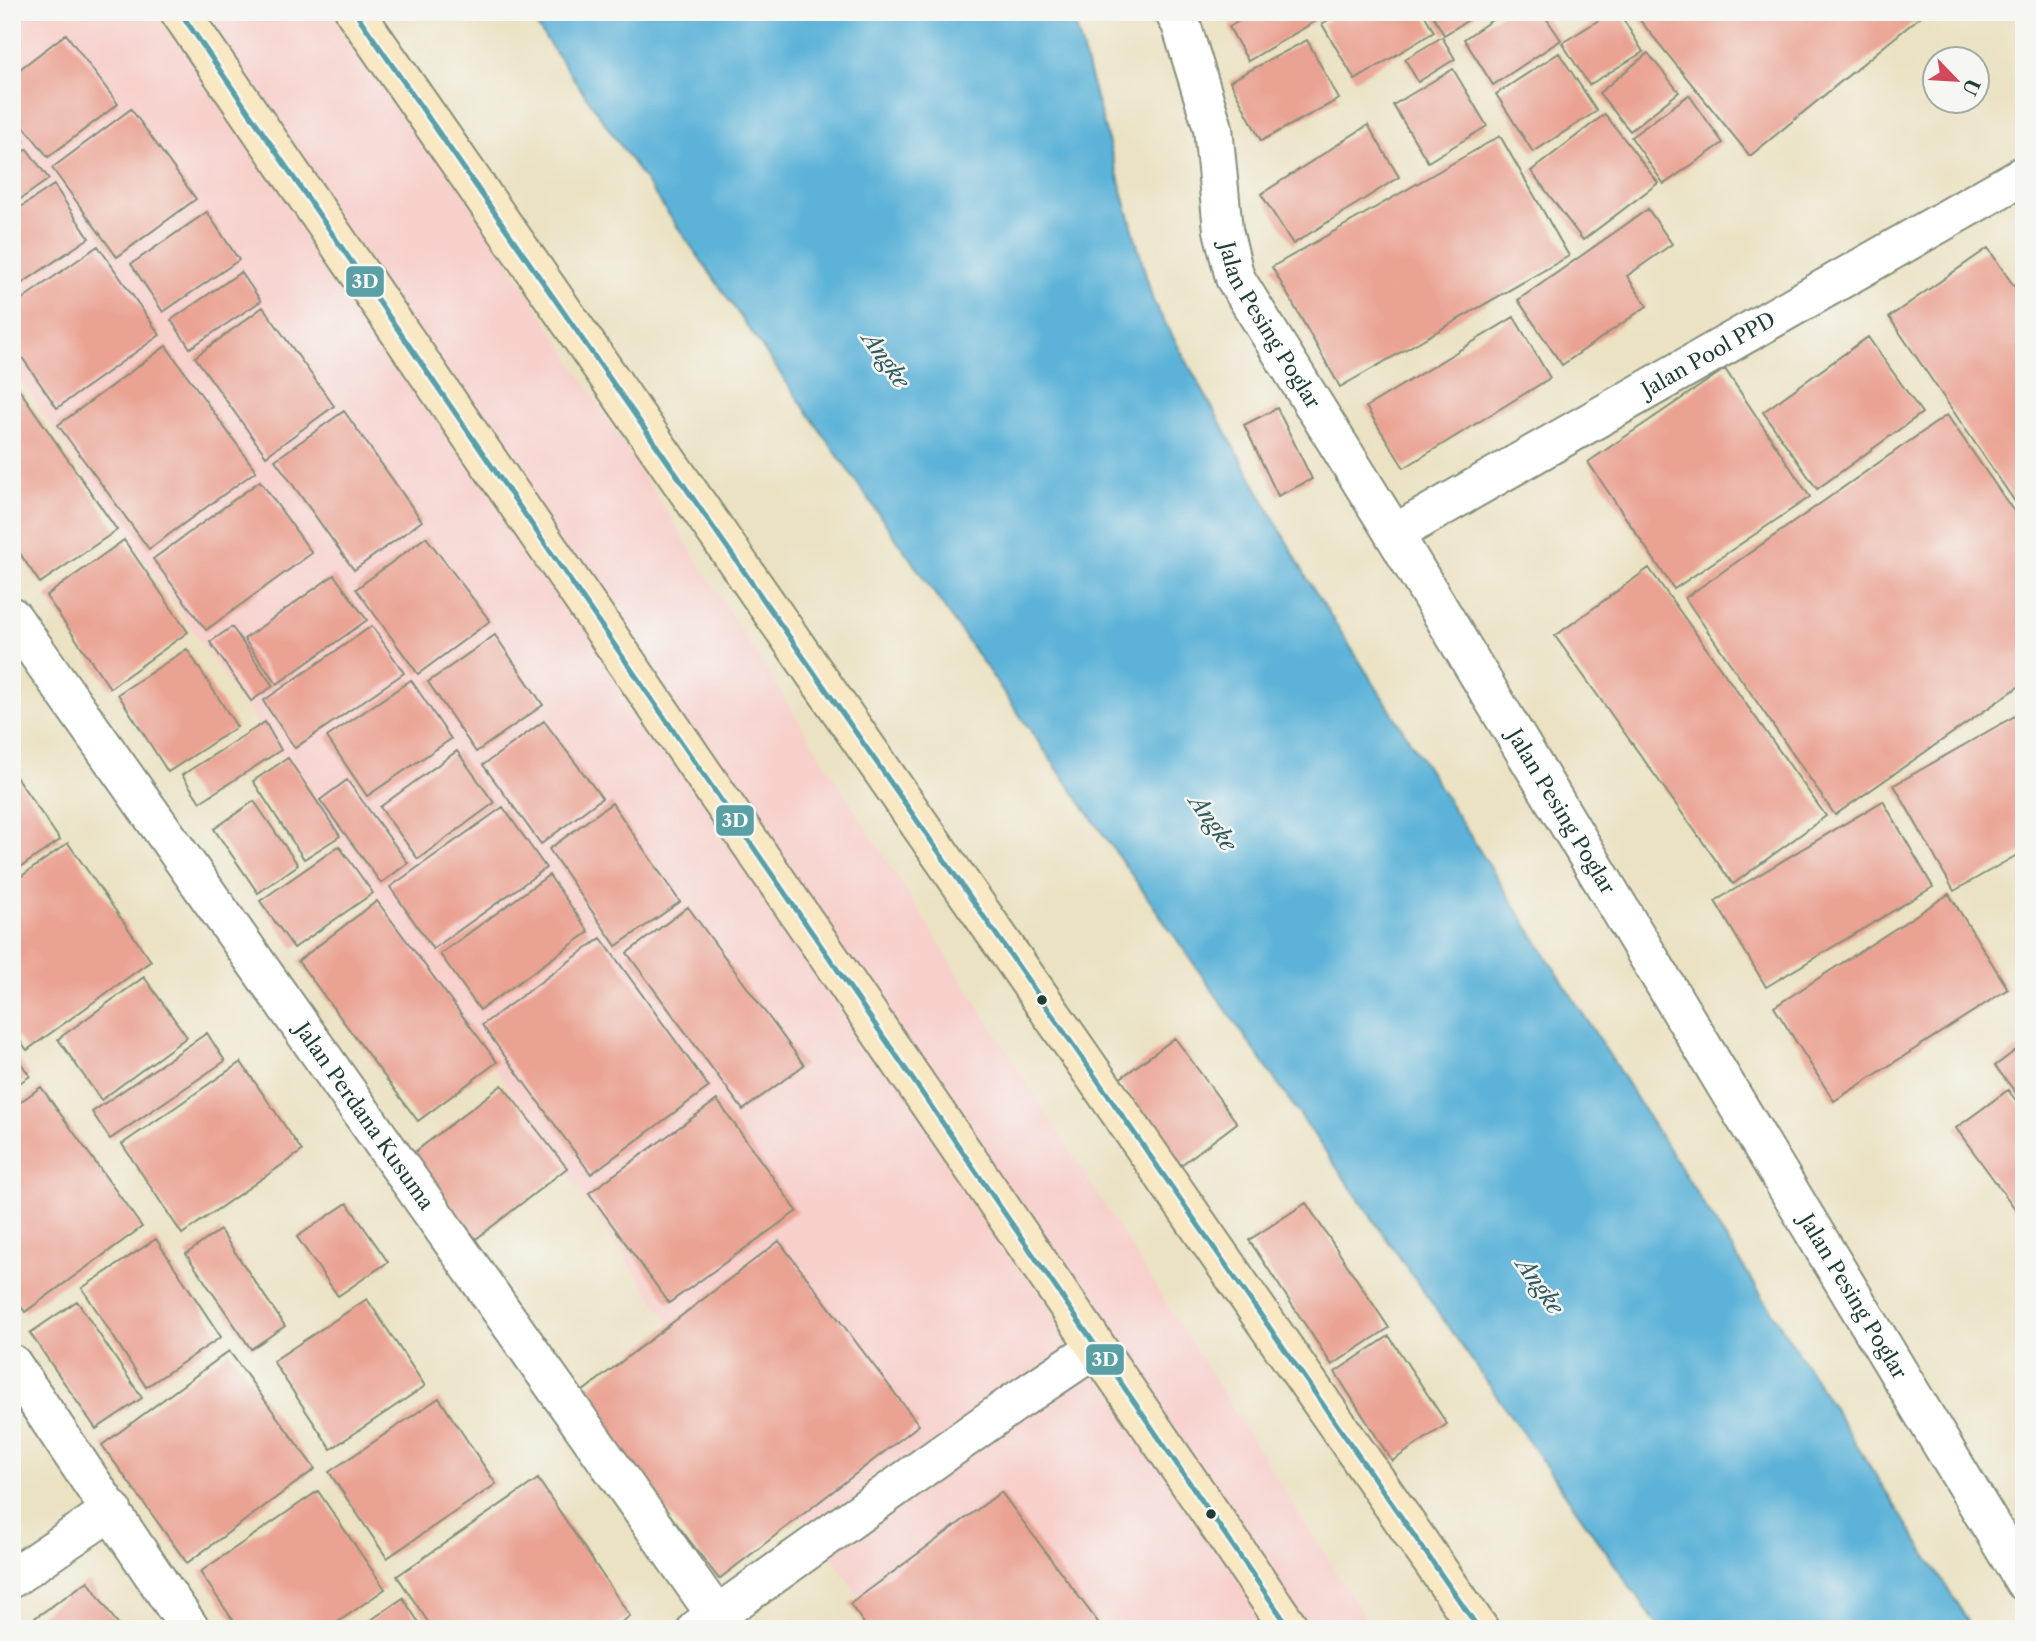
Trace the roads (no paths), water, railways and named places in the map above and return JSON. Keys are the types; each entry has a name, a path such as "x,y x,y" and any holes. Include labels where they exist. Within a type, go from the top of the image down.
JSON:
{"main road":[{"path":"180,12 1290,1629"},
{"path":"355,12 1479,1629"}],"street":[{"name":"Jalan Pesing Poglar","path":"1174,12 1181,24 1213,128 1223,230 1236,278 1394,534 2024,1581"},
{"name":"Jalan Pool PPD","path":"1394,534 2024,175"},
{"name":"Jalan Perdana Kusuma","path":"12,617 706,1622 1096,1348"},
{"path":"12,1364 190,1629"},
{"path":"12,1578 112,1510"}],"water":[{"name":"Angke","path":"527,12 1072,12 1153,301 1308,580 1973,1629 1660,1629"}]}
